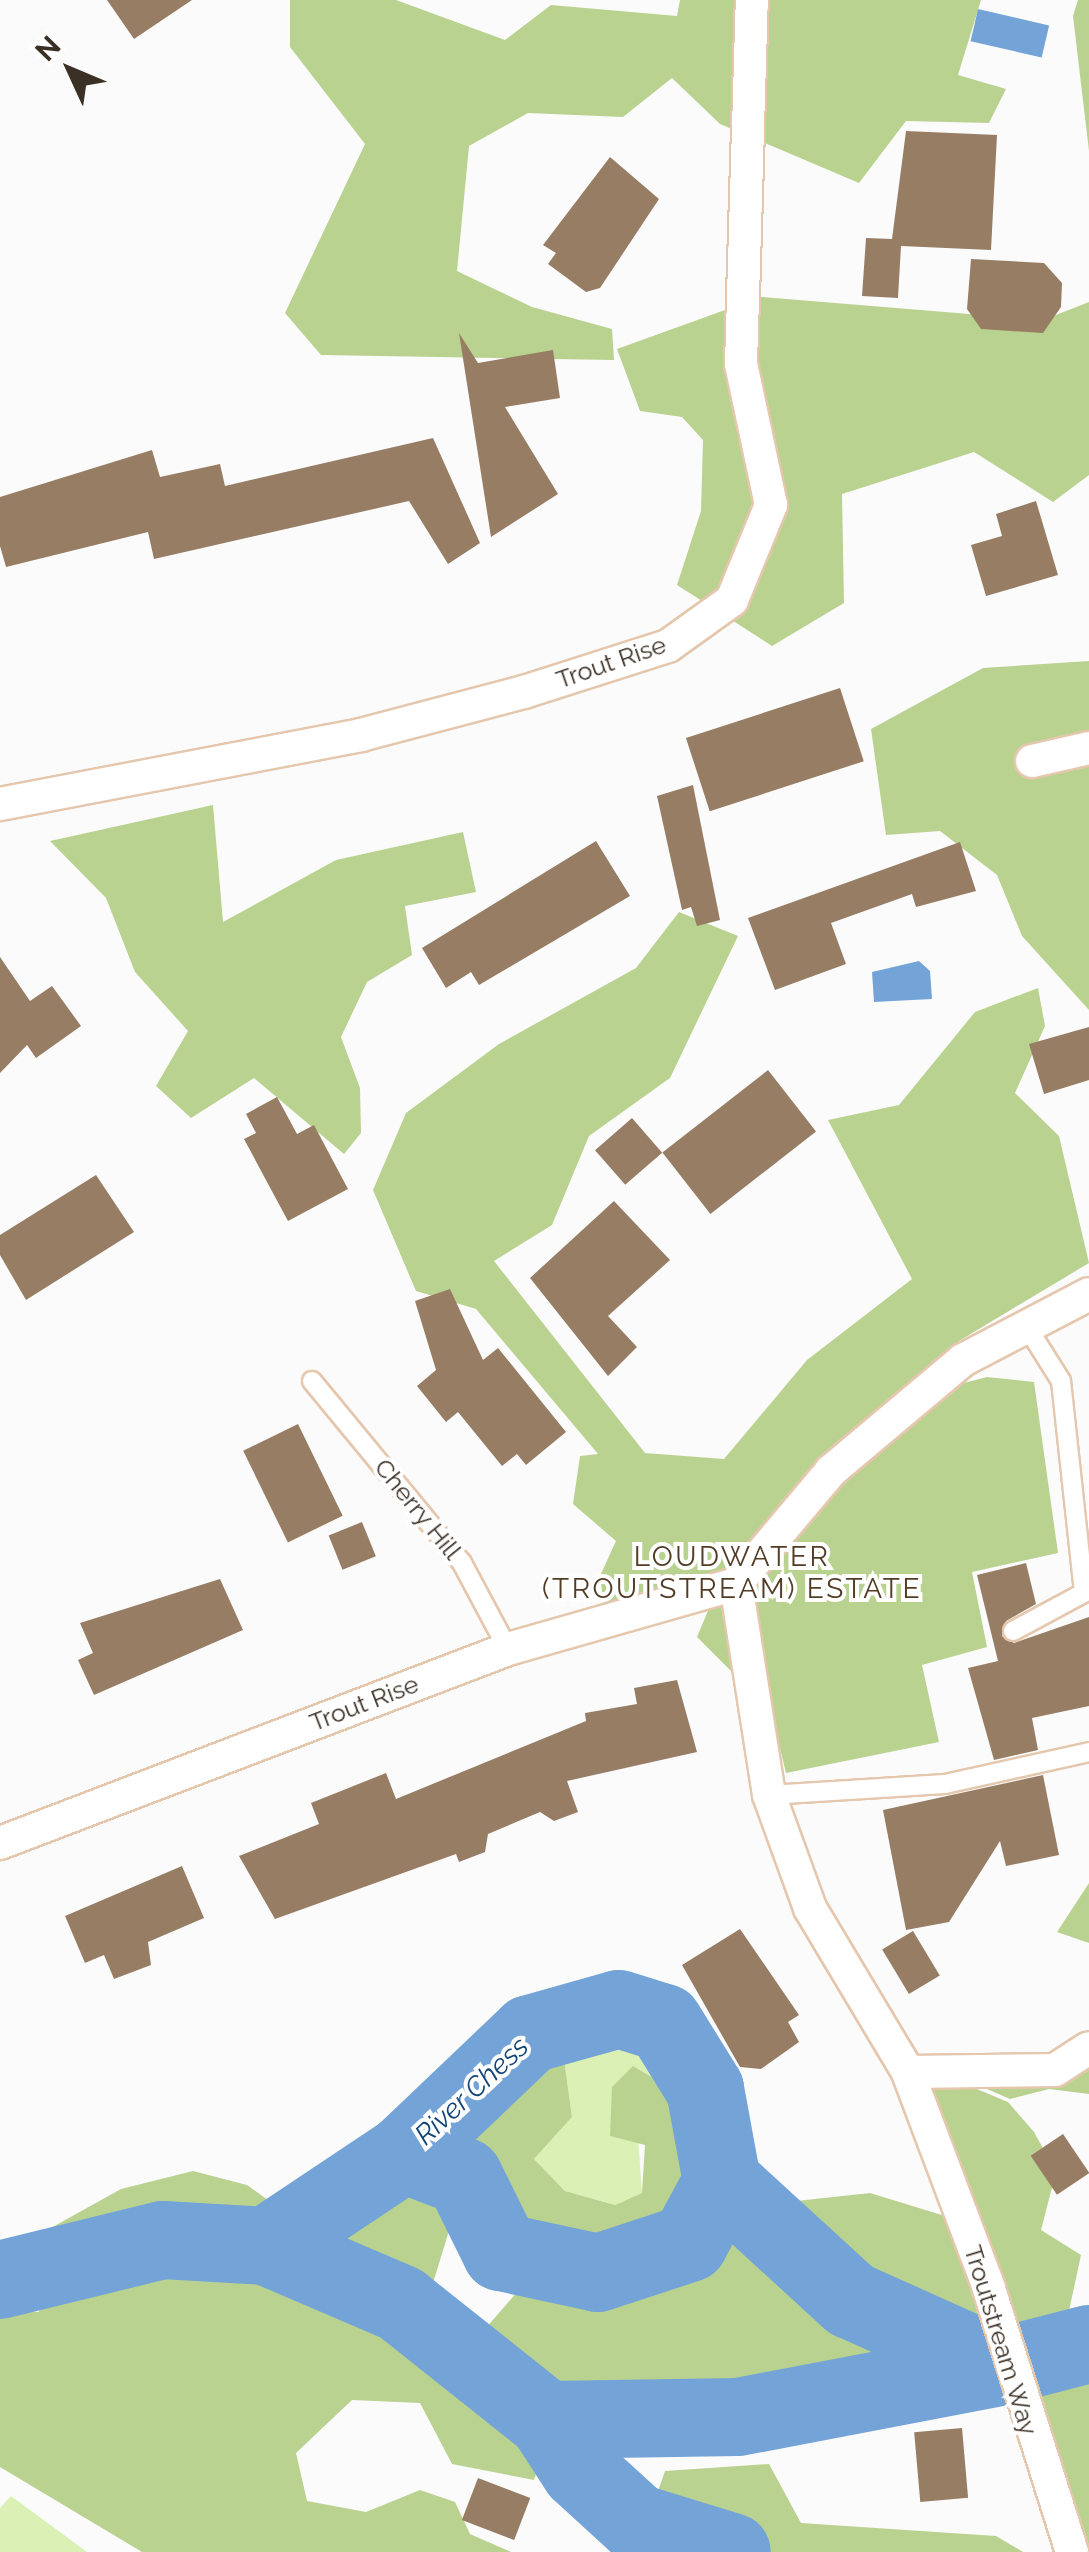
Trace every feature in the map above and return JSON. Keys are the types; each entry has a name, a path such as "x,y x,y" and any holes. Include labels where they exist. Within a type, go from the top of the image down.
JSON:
{"street":[{"name":"Trout Rise","path":"0,804 361,735 524,692 668,646 732,600 772,505 741,364 752,0"},
{"path":"1032,761 1089,748"},
{"path":"736,1584 831,1471 963,1360 1089,1294"},
{"path":"1035,1323 1089,1316"},
{"name":"Trout Rise","path":"0,1843 508,1649 736,1584"},
{"name":"Troutstream Way","path":"736,1584 770,1795 810,1908 908,2072 990,2288 1018,2402 1072,2552"},
{"path":"908,2072 1056,2070 1089,2048"}],"lane":[{"path":"1013,1631 1087,1591 1061,1382 1035,1323"},
{"name":"Cherry Hill","path":"312,1381 462,1562 508,1649"},
{"path":"770,1795 945,1784 1089,1752"}],"green space":[{"path":"290,0 396,0 505,40 551,5 677,16 680,0 981,0 958,75 1006,89 989,123 906,121 859,183 720,124 672,78 623,117 528,113 469,146 457,271 532,307 612,329 614,360 321,355 285,313 365,144 290,47"},
{"path":"1078,0 1089,0 1089,151 1073,16"},
{"path":"761,297 1043,320 1089,302 1089,475 1053,502 974,452 842,494 844,603 772,646 677,585 701,511 703,440 682,417 640,411 617,349"},
{"path":"1089,661 1089,1010 1022,936 997,875 940,831 886,835 871,729 983,668"},
{"path":"213,805 223,922 336,860 463,832 476,892 405,906 412,955 367,982 341,1037 360,1088 361,1133 344,1154 254,1078 191,1118 156,1086 188,1031 135,972 106,898 50,841"},
{"path":"679,912 738,936 670,1078 589,1136 552,1225 494,1261 645,1453 724,1459 807,1360 912,1279 828,1120 899,1105 975,1012 1038,988 1045,1026 1015,1093 1059,1136 1089,1263 959,1341 898,1400 987,1377 1034,1382 1058,1553 972,1572 987,1647 922,1665 939,1742 786,1773 771,1711 697,1637 726,1568 604,1606 600,1576 616,1541 573,1504 580,1456 598,1454 476,1309 416,1291 373,1190 406,1113 499,1044 636,968"},
{"path":"1089,1883 1089,1943 1057,1932"},
{"path":"616,2030 650,2037 693,2101 633,2066 642,2193 615,2205 565,2191 534,2159 572,2117 562,2044"},
{"path":"562,2044 572,2117 534,2159 565,2191 615,2205 642,2193 645,2145 610,2136 612,2087 633,2066 693,2101 705,2176 674,2235 597,2256 533,2245 506,2218 475,2157 444,2138 491,2084"},
{"path":"1089,2057 1089,2094 1049,2089 1010,2099 962,2078"},
{"path":"960,2082 1008,2102 1034,2132 1056,2172 1041,2230 1081,2255 1069,2311 1089,2307 1089,2552 930,2090"},
{"path":"193,2171 247,2185 314,2233 403,2173 452,2221 433,2283 485,2329 532,2275 615,2294 705,2257 732,2208 870,2193 945,2216 987,2336 760,2388 562,2398 534,2480 452,2464 420,2403 352,2400 296,2453 307,2501 366,2512 420,2490 455,2502 470,2534 511,2552 142,2552 0,2467 0,2310 39,2312 49,2229 121,2189"},
{"path":"769,2464 801,2523 996,2536 1023,2552 637,2552 665,2471"},
{"path":"11,2496 87,2552 0,2552 0,2508"}],"water":[{"path":"978,9 1049,25 1042,58 971,41"},
{"path":"919,961 930,971 932,999 874,1002 872,972"},
{"path":"1089,2323 1089,2359 1047,2373 1037,2344"}],"building":[{"path":"107,0 192,0 134,39"},
{"path":"906,131 997,135 991,250 901,246 898,298 862,296 866,238 892,239"},
{"path":"610,157 659,199 600,288 586,292 548,264 556,253 543,245"},
{"path":"971,259 1044,263 1062,283 1061,307 1043,333 981,329 967,309"},
{"path":"459,333 478,363 553,350 560,398 505,407 558,494 491,537"},
{"path":"433,438 480,543 448,564 409,501 154,559 148,532 6,567 0,546 0,497 152,450 160,477 220,464 225,486"},
{"path":"1036,501 1058,575 986,596 971,545 1002,536 996,514"},
{"path":"840,688 864,761 710,811 686,738"},
{"path":"693,785 720,920 697,926 691,907 682,910 657,796"},
{"path":"596,841 630,896 479,985 471,972 446,988 422,948"},
{"path":"960,842 976,891 916,907 912,894 831,923 846,964 775,990 748,918"},
{"path":"0,957 30,1001 52,986 81,1026 36,1058 27,1045 0,1073"},
{"path":"1089,1027 1089,1080 1044,1094 1029,1044"},
{"path":"768,1070 816,1131 710,1214 662,1152"},
{"path":"277,1097 297,1134 314,1125 348,1189 288,1221 244,1139 256,1133 246,1114"},
{"path":"632,1118 662,1153 625,1185 595,1150"},
{"path":"96,1175 134,1232 26,1300 0,1255 0,1235"},
{"path":"614,1201 670,1260 608,1316 637,1347 608,1376 530,1278"},
{"path":"450,1289 483,1360 498,1348 566,1432 526,1465 517,1454 502,1466 458,1412 446,1422 417,1386 436,1370 415,1301"},
{"path":"298,1424 343,1516 288,1542 243,1451"},
{"path":"362,1522 376,1556 342,1570 329,1535"},
{"path":"1026,1563 1036,1604 1006,1621 1002,1636 1014,1643 1089,1617 1089,1706 1032,1718 1038,1750 994,1760 968,1668 998,1661 977,1575"},
{"path":"220,1579 243,1630 94,1695 78,1660 93,1653 80,1623"},
{"path":"677,1680 697,1752 567,1781 578,1812 554,1821 540,1812 488,1834 485,1852 459,1862 456,1854 275,1919 239,1856 319,1824 311,1803 386,1773 396,1799 586,1721 585,1713 637,1704 634,1688"},
{"path":"1043,1775 1059,1855 1006,1866 1000,1841 949,1922 906,1930 883,1810"},
{"path":"182,1866 204,1918 148,1942 151,1965 114,1979 104,1955 85,1963 65,1916"},
{"path":"740,1929 799,2015 788,2022 799,2042 761,2069 740,2067 682,1965"},
{"path":"913,1931 940,1976 909,1994 882,1950"},
{"path":"1063,2134 1089,2173 1057,2195 1031,2156"},
{"path":"962,2428 968,2498 920,2502 914,2432"},
{"path":"478,2478 530,2498 514,2540 462,2520"}],"waterway":[{"name":"River Chess","path":"266,2246 404,2154 530,2034 619,2009 664,2023 705,2089 722,2182 851,2300 1000,2367 1089,2344"},
{"name":"River Chess","path":"404,2154 464,2177 501,2252 598,2273 689,2243 722,2182"},
{"name":"River Chess","path":"0,2280 163,2240 266,2246 401,2304 547,2420 580,2471 637,2523 732,2552"},
{"name":"River Chess","path":"547,2420 738,2417 1000,2367"}],"district":[{"name":"LOUDWATER (TROUTSTREAM) ESTATE","path":"732,1573"}]}
